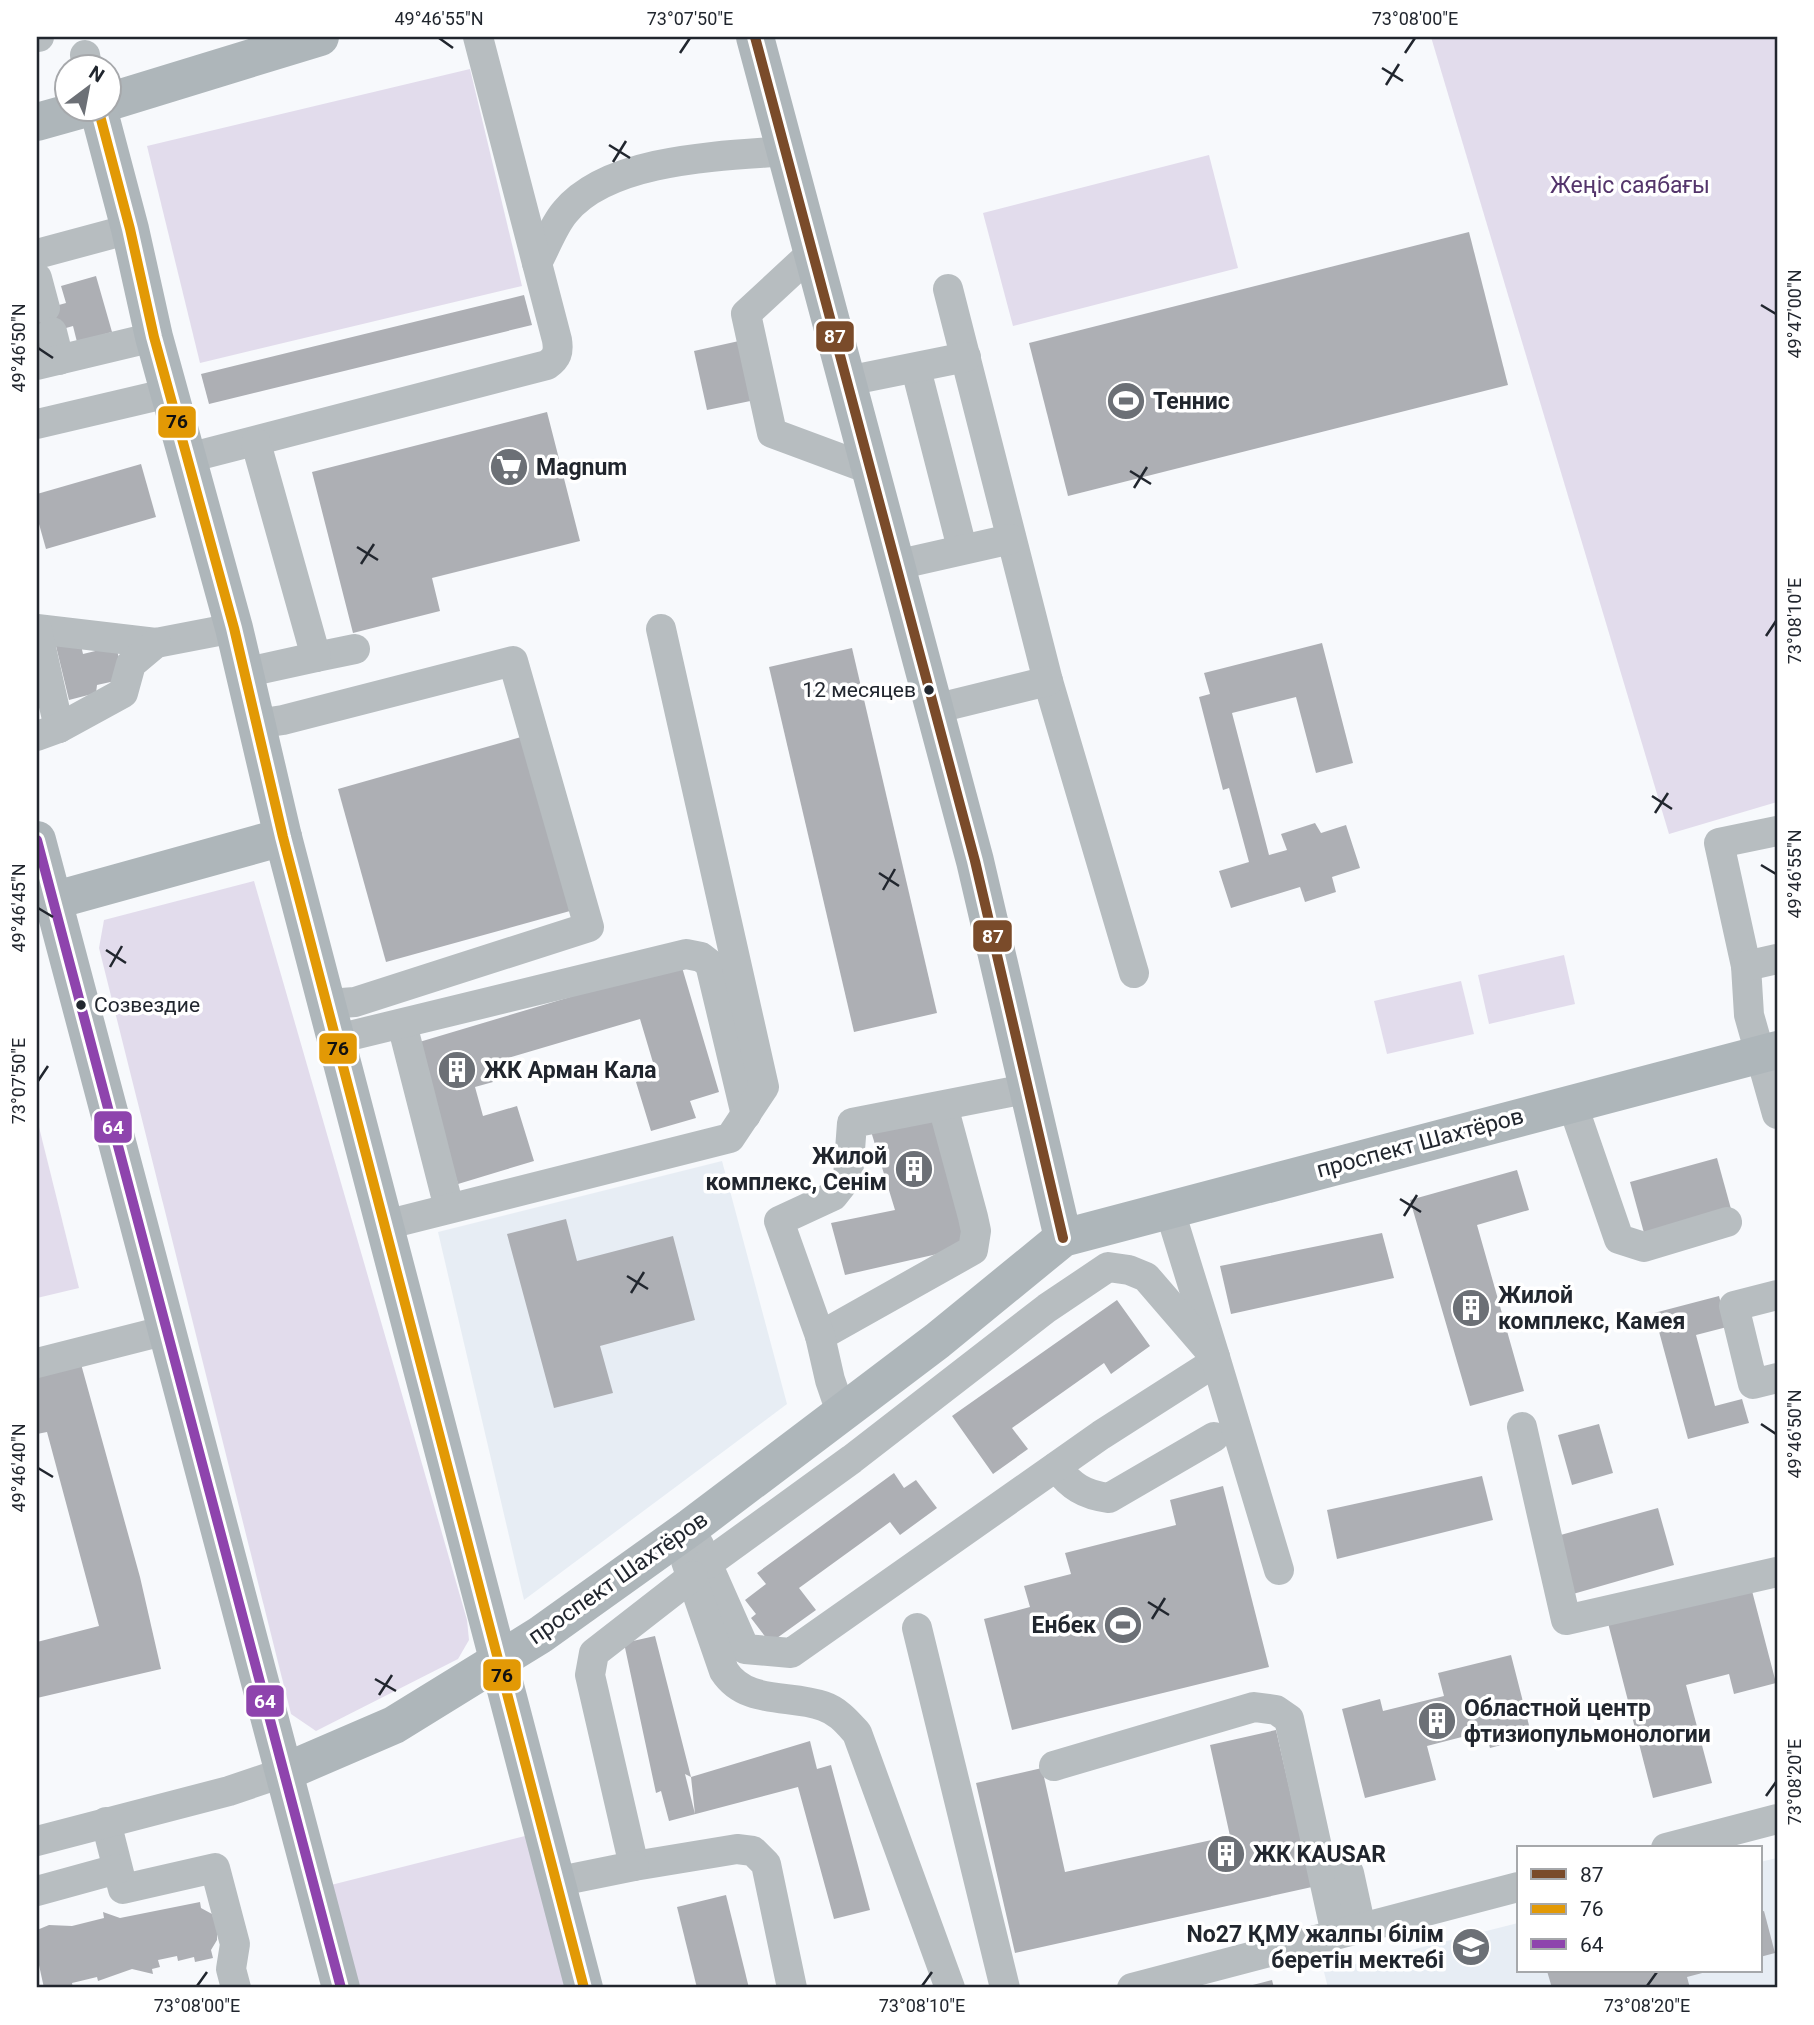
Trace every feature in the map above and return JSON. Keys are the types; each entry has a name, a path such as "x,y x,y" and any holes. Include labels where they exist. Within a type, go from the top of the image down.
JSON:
{"main road":[{"path":"122,98 320,37"},
{"path":"755,37 975,861 1026,1089 1063,1238"},
{"path":"102,122 130,229 154,337 234,628 283,837 584,1988"},
{"path":"52,901 283,837"},
{"path":"37,841 341,1988"},
{"name":"проспект Шахтёров","path":"285,1772 394,1725 540,1635 684,1533 937,1341 1063,1238 1769,1052"}],"street":[{"path":"188,457 256,443 547,365 555,360 559,350 478,37"},
{"path":"537,263 565,212 591,190 642,168 696,159 787,150"},
{"path":"37,254 130,229"},
{"path":"814,251 746,314 772,433 869,469"},
{"path":"37,278 48,341 154,337"},
{"path":"948,289 1048,681 1104,827 1134,973"},
{"path":"847,381 966,357"},
{"path":"916,369 962,548"},
{"path":"37,424 170,393"},
{"path":"256,443 316,656"},
{"path":"896,565 1011,539"},
{"path":"156,643 131,664 123,693 48,732 37,630 156,643 234,628"},
{"path":"385,1225 730,1138 764,1087 661,629"},
{"path":"243,673 355,649"},
{"path":"256,724 284,720 513,661 589,928 355,1002 332,1022"},
{"path":"934,709 1048,681"},
{"path":"1777,831 1719,844 1746,966 1749,1015 1769,1052 1777,1114"},
{"path":"332,1022 402,1024 686,954 701,957 710,964 746,1115"},
{"path":"1746,966 1777,959"},
{"path":"402,1024 449,1208"},
{"path":"852,1459 833,1418 830,1380 820,1336 779,1221 833,1196 848,1177 852,1123 1026,1089"},
{"path":"1573,1103 1619,1239 1644,1247 1727,1222"},
{"path":"820,1336 973,1250 976,1231 943,1106"},
{"path":"1169,1208 1279,1570"},
{"path":"634,1866 590,1675 594,1653 1047,1308 1108,1267 1129,1270 1146,1277 1215,1357"},
{"path":"1777,1295 1734,1306 1753,1384 1777,1378"},
{"path":"37,1363 167,1330"},
{"path":"684,1533 700,1570 745,1649 791,1653 1056,1467 1209,1366 1215,1357"},
{"path":"1522,1427 1566,1620 1777,1572"},
{"path":"1056,1467 1071,1486 1093,1496 1109,1498 1214,1437"},
{"path":"700,1570 724,1671 731,1683 748,1693 823,1706 842,1716 857,1733 950,1988"},
{"path":"917,1628 1005,1988"},
{"path":"1054,1766 1254,1707 1276,1710 1289,1719 1349,1931"},
{"name":"проспект Шахтёров","path":"37,1841 229,1791 285,1772"},
{"path":"1674,1846 1777,1819"},
{"path":"106,1822 123,1889 215,1868 235,1944 231,1969 236,1988"},
{"path":"555,1882 737,1849 753,1851 766,1864 792,1988"},
{"path":"37,1891 117,1869"},
{"path":"1349,1873 1349,1931"},
{"path":"1132,1988 1517,1887"}],"shaded area":[{"path":"722,1161 787,1404 524,1600 438,1232"},
{"name":"No27 ҚМУ жалпы білім беретін мектебі","path":"1777,1858 1777,1988 1328,1988 1324,1972 1517,1923 1517,1972 1762,1972 1762,1862"}],"green space":[{"name":"Жеңіс саябағы","path":"1431,37 1777,37 1777,802 1669,834"},
{"path":"470,69 522,286 200,363 147,146"},
{"path":"1209,155 1238,268 1013,326 983,213"},
{"path":"254,881 467,1620 469,1640 458,1659 316,1731 291,1714 99,948 104,920"},
{"path":"1564,955 1575,1004 1489,1024 1478,975"},
{"path":"1461,981 1474,1034 1387,1054 1374,1001"},
{"path":"37,1119 79,1288 37,1298"},
{"path":"529,1835 569,1988 358,1988 331,1885"}],"building":[{"path":"1469,232 1508,385 1068,496 1029,343"},
{"path":"96,276 112,332 77,342 73,326 38,336 44,357 37,359 37,311 66,303 61,286"},
{"path":"524,295 532,325 209,404 201,374"},
{"path":"748,339 760,399 707,410 694,351"},
{"path":"547,412 580,541 432,578 440,611 353,633 312,472"},
{"path":"141,464 156,517 46,549 37,517 37,494"},
{"path":"80,641 83,654 116,646 124,679 97,685 96,693 69,700 56,646"},
{"path":"1322,643 1353,763 1316,773 1296,697 1232,713 1269,855 1287,850 1281,834 1315,823 1321,833 1346,825 1360,868 1332,877 1336,892 1305,902 1300,887 1231,908 1219,871 1249,862 1229,788 1223,790 1199,697 1210,694 1204,673"},
{"name":"12 месяцев","path":"852,648 937,1013 854,1032 769,667"},
{"path":"521,737 570,911 386,962 338,789"},
{"name":"ЖК Арман Кала","path":"681,964 719,1092 690,1101 696,1118 651,1131 636,1082 657,1076 640,1019 488,1064 493,1082 475,1087 483,1116 517,1106 534,1161 458,1184 416,1043"},
{"name":"Жилой комплекс, Сенiм","path":"931,1115 968,1247 845,1275 831,1223 895,1210 870,1128"},
{"path":"1717,1158 1731,1209 1644,1233 1630,1182"},
{"name":"Жилой комплекс, Камея","path":"1517,1170 1529,1210 1477,1225 1524,1391 1470,1406 1410,1200"},
{"path":"566,1219 577,1261 673,1236 695,1320 600,1346 613,1393 554,1408 507,1234"},
{"path":"1382,1233 1394,1278 1231,1314 1220,1266"},
{"path":"1719,1296 1727,1327 1696,1335 1715,1406 1742,1399 1749,1423 1688,1439 1654,1313"},
{"path":"1117,1300 1150,1346 1111,1374 1104,1363 1012,1428 1028,1449 993,1474 952,1416"},
{"path":"81,1364 140,1577 161,1669 37,1698 37,1642 99,1626 47,1432 37,1434 37,1376"},
{"path":"1599,1424 1613,1473 1572,1485 1558,1435"},
{"path":"894,1473 904,1488 916,1480 937,1508 900,1535 890,1522 799,1588 816,1610 770,1643 751,1618 756,1614 745,1600 766,1584 757,1573"},
{"path":"1482,1476 1493,1520 1337,1559 1327,1510"},
{"path":"1223,1486 1269,1667 1012,1730 984,1619 1030,1607 1024,1586 1071,1574 1065,1553 1176,1525 1170,1500"},
{"path":"1658,1508 1674,1565 1573,1594 1557,1536"},
{"path":"1751,1587 1776,1683 1734,1694 1729,1674 1686,1685 1712,1783 1653,1798 1608,1623"},
{"path":"655,1636 691,1777 810,1741 817,1769 831,1765 870,1910 834,1919 798,1787 669,1821 661,1791 656,1793 624,1643","holes":["685,1774 691,1777 695,1814"]},
{"name":"Областной центр фтизиопульмонологии","path":"1511,1655 1532,1737 1490,1748 1485,1731 1427,1746 1436,1780 1365,1798 1342,1709 1380,1699 1383,1711 1444,1696 1438,1673"},
{"name":"ЖК KAUSAR","path":"1276,1730 1312,1887 1015,1953 976,1783 1042,1768 1065,1872 1230,1836 1210,1745"},
{"path":"726,1895 749,1988 697,1988 677,1907"},
{"path":"200,1902 201,1908 212,1914 217,1928 217,1940 211,1950 213,1958 195,1962 194,1957 178,1961 177,1956 158,1960 160,1967 152,1969 153,1974 132,1969 98,1981 97,1977 72,1983 73,1988 44,1988 37,1956 37,1930 49,1925 72,1926 104,1918 103,1912 120,1918"},
{"path":"1762,1912 1775,1953 1762,1956"},
{"path":"1547,1972 1706,1972 1687,1977 1690,1988 1552,1988"},
{"path":"1272,1980 1274,1988 1245,1987"}],"transit line":[{"name":"87","path":"755,37 975,861 1063,1238"},
{"name":"76","path":"102,122 130,229 154,337 234,628 283,837 584,1988"},
{"name":"64","path":"37,840 341,1988"}],"place":[{"name":"Теннис","path":"1126,401"},
{"name":"Magnum","path":"509,467"},
{"name":"12 месяцев","path":"929,690"},
{"name":"Созвездие","path":"81,1005"},
{"name":"ЖК Арман Кала","path":"457,1070"},
{"name":"Жилой комплекс, Сенiм","path":"914,1169"},
{"name":"Жилой комплекс, Камея","path":"1471,1308"},
{"name":"Енбек","path":"1123,1625"},
{"name":"Областной центр фтизиопульмонологии","path":"1437,1721"},
{"name":"ЖК KAUSAR","path":"1226,1854"},
{"name":"No27 ҚМУ жалпы білім беретін мектебі","path":"1471,1947"}]}
